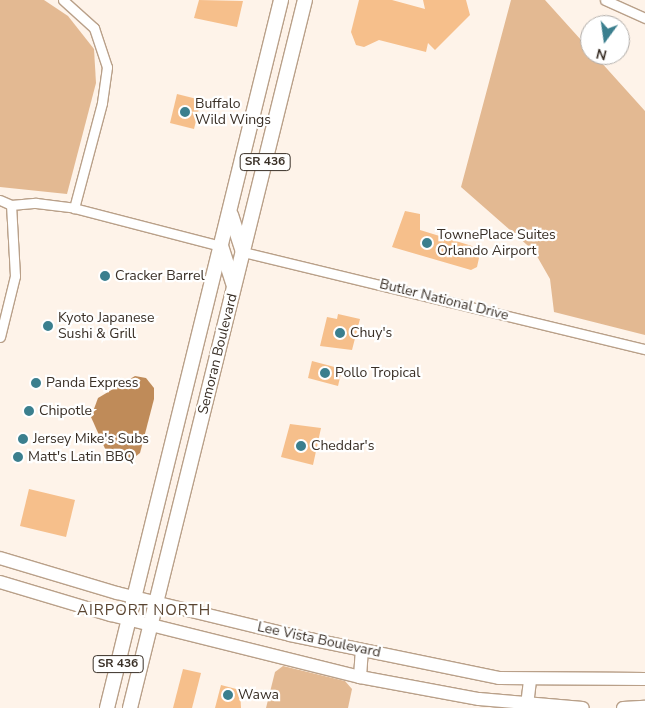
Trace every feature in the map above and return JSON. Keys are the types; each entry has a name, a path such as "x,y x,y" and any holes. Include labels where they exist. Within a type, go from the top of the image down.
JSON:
{"main road":[{"name":"Semoran Boulevard","path":"107,708 281,0"},
{"name":"Semoran Boulevard","path":"130,708 305,0"},
{"path":"230,209 243,252"},
{"path":"221,246 234,290"}],"street":[{"path":"63,0 94,28 107,67 74,208"},
{"path":"604,0 645,18"},
{"path":"0,200 11,205 36,203 74,208 221,246"},
{"path":"0,337 14,276 11,205"},
{"name":"Butler National Drive","path":"243,252 645,349"},
{"name":"Lee Vista Boulevard","path":"0,558 134,598 362,651 500,678 645,679"},
{"name":"Lee Vista Boulevard","path":"0,582 128,620 360,677 527,705 583,708"},
{"path":"360,677 362,651"},
{"path":"527,705 530,679"},
{"path":"623,708 645,707"}],"shaded area":[{"path":"0,0 44,0 68,16 94,49 96,83 67,194 0,187"},
{"path":"511,0 545,0 580,39 580,65 604,65 645,111 645,335 554,312 550,279 534,251 461,187"},
{"path":"135,376 146,378 154,388 154,399 140,453 131,460 107,453 91,417 98,398"},
{"path":"283,666 345,681 352,689 348,708 266,708 275,672"}],"building":[{"path":"199,0 243,1 237,27 194,18"},
{"path":"359,0 392,0 425,9 423,0 466,0 470,15 435,50 428,43 426,52 379,40 364,47 356,45 351,32"},
{"name":"Buffalo Wild Wings","path":"177,94 201,100 194,129 170,123"},
{"name":"TownePlace Suites Orlando Airport","path":"405,211 420,214 420,230 472,246 479,258 477,267 471,270 392,247"},
{"name":"Chuy's","path":"338,314 360,319 352,350 320,346 327,317 337,319"},
{"name":"Pollo Tropical","path":"312,361 342,369 338,386 308,378"},
{"name":"Cheddar's","path":"290,424 321,428 313,465 281,457"},
{"path":"29,489 75,500 66,537 20,526"},
{"name":"Wawa","path":"183,669 201,673 192,708 173,708"},
{"name":"Wawa","path":"221,685 240,690 241,708 215,708"}],"place":[{"name":"Buffalo Wild Wings","path":"185,112"},
{"name":"TownePlace Suites Orlando Airport","path":"427,243"},
{"name":"Cracker Barrel","path":"105,276"},
{"name":"Kyoto Japanese Sushi & Grill","path":"48,326"},
{"name":"Chuy's","path":"340,333"},
{"name":"Pollo Tropical","path":"325,373"},
{"name":"Panda Express","path":"36,383"},
{"name":"Chipotle","path":"29,411"},
{"name":"Jersey Mike's Subs","path":"23,439"},
{"name":"Cheddar's","path":"301,446"},
{"name":"Matt's Latin BBQ","path":"18,457"},
{"name":"Wawa","path":"228,695"}],"district":[{"name":"AIRPORT NORTH","path":"144,611"}]}
